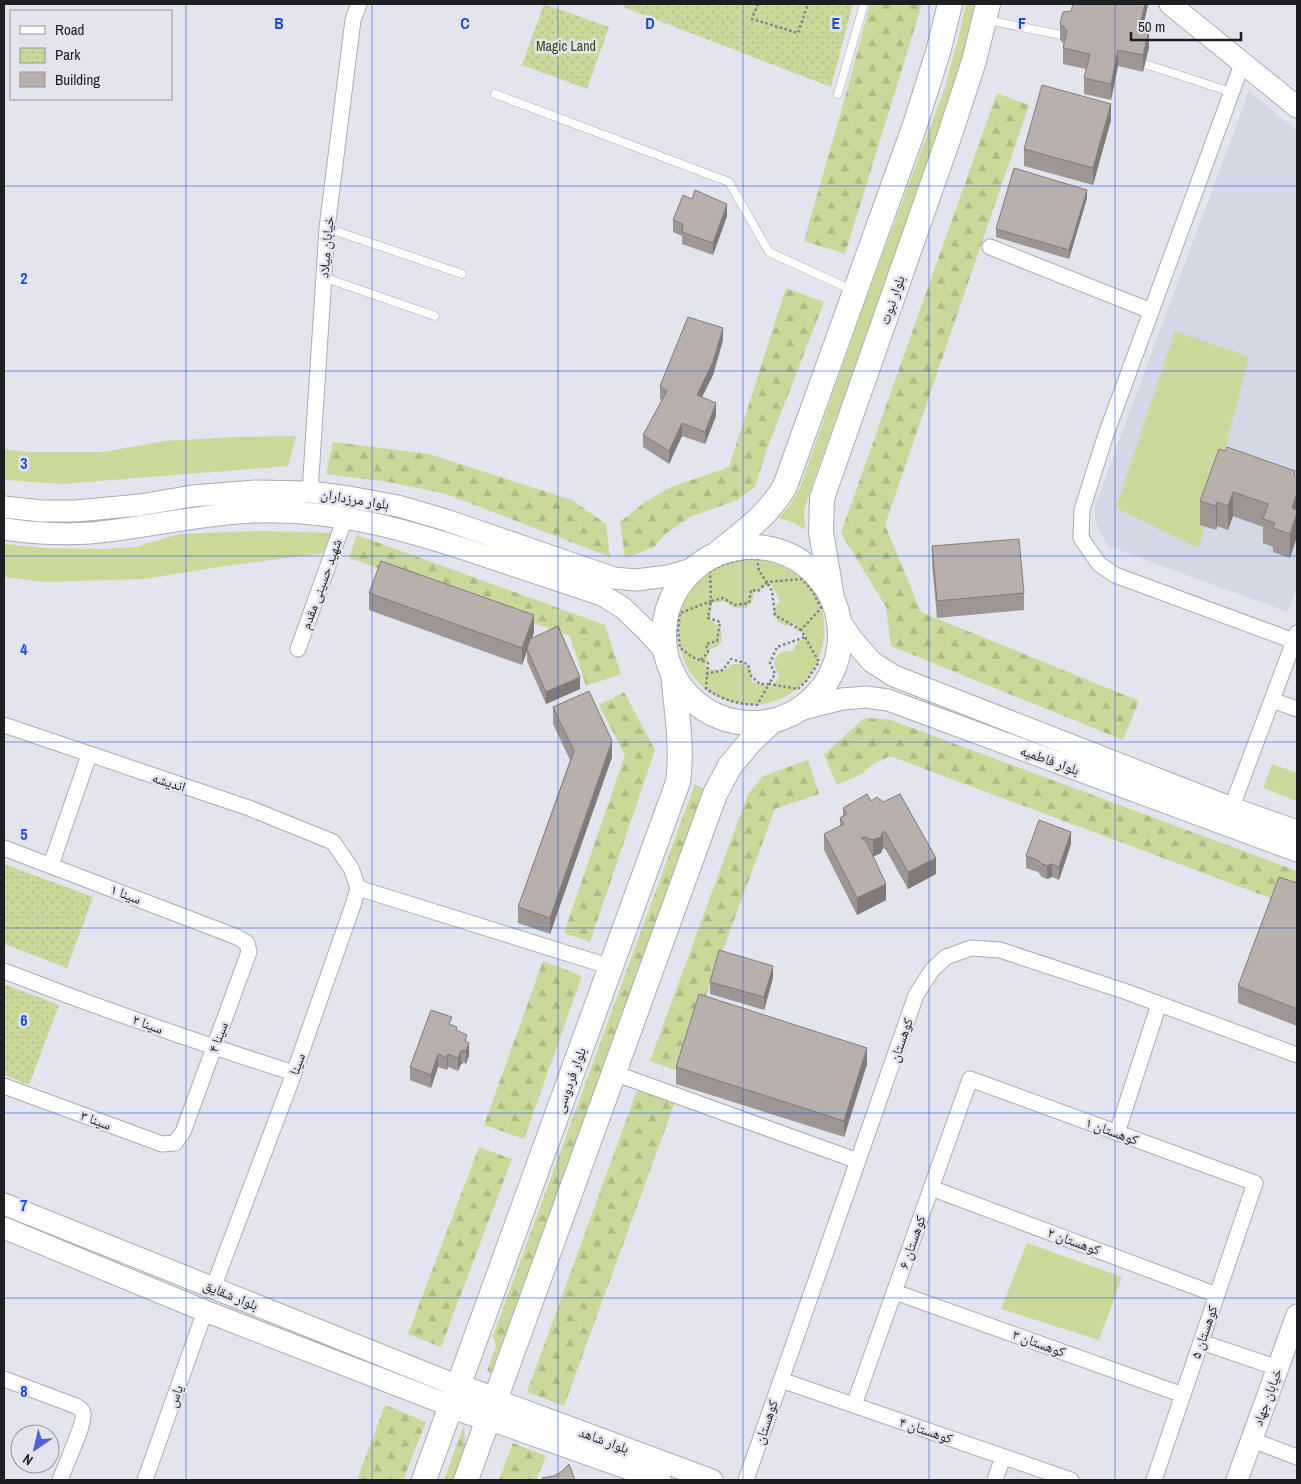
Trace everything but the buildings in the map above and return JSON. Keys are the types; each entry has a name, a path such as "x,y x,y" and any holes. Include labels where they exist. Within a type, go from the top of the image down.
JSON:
{"main road":[{"path":"704,562 764,514 785,486 916,125 950,4"},
{"path":"1170,4 1297,108"},
{"name":"بلوار نبوت","path":"772,721 799,710 815,697 828,681 837,662 840,641 821,532 822,498 949,138 974,62 986,12"},
{"name":"بلوار مرزداران","path":"4,507 42,511 76,511 140,506 192,496 255,491 310,492 349,497 446,520 614,578 636,580 668,576 704,562"},
{"name":"بلوار مرزداران","path":"4,529 46,533 89,533 195,517 255,512 308,513 385,525 434,538 602,595 623,608 647,630 669,662"},
{"path":"704,562 733,549 752,547 772,550 791,556 808,567 822,581 835,609"},
{"name":"بلوار فردوسی","path":"424,1480 678,782 680,741 664,628 669,606 680,585 704,562"},
{"name":"بلوار فاطمیه","path":"835,609 852,639 872,662 894,676 1228,816 1297,851"},
{"path":"669,662 686,693 703,708 725,719 748,723 772,721"},
{"name":"بلوار فاطمیه","path":"799,710 842,699 866,697 888,700 1228,816 1297,831"},
{"path":"466,1480 716,794 730,766 750,742 772,721"},
{"name":"بلوار شقایق","path":"4,1204 213,1288 455,1396"},
{"name":"بلوار شقایق","path":"4,1228 205,1311 455,1396"},
{"path":"205,1311 213,1288"},
{"name":"خیابان جهاد","path":"1237,1480 1297,1318"},
{"path":"455,1396 492,1410"},
{"name":"بلوار شاهد","path":"492,1410 660,1480"},
{"name":"بلوار شاهد","path":"492,1410 712,1480"}],"street":[{"name":"خیابان میلاد","path":"310,492 327,228 353,20 359,4"},
{"path":"1228,816 1295,636 1115,575 1099,564 1081,538 1082,510 1102,446 1242,64"},
{"path":"990,248 1151,311"},
{"name":"شهید حسینی مقدم","path":"298,650 345,518"},
{"path":"1272,700 1297,709"},
{"name":"اندیشه","path":"4,725 249,808 333,842 351,868 358,888"},
{"path":"51,865 89,755"},
{"name":"سینا ۱","path":"4,848 237,937 247,943"},
{"path":"358,888 611,967"},
{"name":"سینا","path":"213,1288 294,1074 358,888"},
{"name":"سینا ۴","path":"183,1132 249,952 247,943"},
{"name":"کوهستان","path":"746,1480 916,995 932,970 946,957 971,948 1000,950 1159,1004 1297,1055"},
{"name":"سینا ۲","path":"4,971 214,1048 294,1074"},
{"path":"1117,1133 1159,1004"},
{"path":"614,1073 858,1161"},
{"name":"کوهستان ۱","path":"970,1079 1255,1183"},
{"name":"کوهستان ۶","path":"854,1405 970,1079"},
{"name":"سینا ۳","path":"4,1086 162,1144 175,1143 183,1132"},
{"name":"کوهستان ۵","path":"1154,1480 1255,1183"},
{"name":"کوهستان ۲","path":"931,1188 1217,1295"},
{"name":"کوهستان ۳","path":"895,1292 1183,1395"},
{"name":"یاس","path":"145,1480 205,1311"},
{"path":"1201,1342 1278,1368"},
{"path":"4,1379 76,1406 82,1410 84,1416 60,1480"},
{"name":"کوهستان ۴","path":"781,1380 1071,1480"},
{"path":"1252,1440 1297,1457"},
{"path":"994,1480 1004,1457"}],"lane":[{"path":"838,94 864,4"},
{"path":"986,12 1061,35"},
{"path":"1145,64 1231,92"},
{"path":"495,94 729,182 769,252 856,292"},
{"path":"327,228 462,274"},
{"path":"323,277 435,316"}],"path":[{"path":"758,4 752,19 798,33 808,4"},
{"path":"701,660 708,652 706,644 717,641 720,622 708,618 711,601 710,571 725,563 740,559 757,558 759,571 772,591 776,615 801,630 819,662 808,680 798,688 760,684 750,675 748,664 730,659 723,670 706,674"},
{"path":"801,630 821,608 813,592 802,579 766,582 758,591 751,590 749,603 735,605 723,598 680,613 678,631 680,648 692,657 708,663 706,689 722,699 741,704 757,705 776,674 770,663 777,647 805,637"}],"shaded area":[{"path":"1249,91 1297,131 1297,587 1288,612 1108,546 1099,531 1095,519 1095,505"}],"green space":[{"name":"Magic Land","path":"544,4 609,27 587,89 522,65"},
{"path":"624,4 853,4 831,87 623,7"},
{"path":"870,4 922,4 845,254 804,241"},
{"path":"966,4 978,4 952,96 816,474 804,510 805,529 779,518 791,504 800,488 866,299 944,90"},
{"path":"997,93 1029,105 885,525 921,612 1139,701 1123,740 891,646 886,607 841,533"},
{"path":"786,288 824,302 767,449 755,487 737,500 690,517 665,534 654,547 625,558 620,522 645,502 671,487 729,467"},
{"path":"1175,331 1249,357 1199,548 1116,508"},
{"path":"296,436 288,466 62,484 4,480 4,449 27,452 103,452 165,441"},
{"path":"333,442 429,454 572,500 606,524 610,557 446,494 389,482 326,474"},
{"path":"258,531 337,533 333,552 144,579 44,582 4,577 4,544 46,548 104,549 135,547 179,534"},
{"path":"357,535 605,625 621,674 586,686 570,636 349,558"},
{"path":"757,558 781,566 802,578 812,590 819,603 823,617 824,632 817,662 810,675 800,686 784,697 758,705 720,698 697,681 683,658 678,632 683,605 698,582 722,565","holes":["771,584 780,601 773,613 777,620 785,625 796,624 797,630 806,635 797,643 793,651 786,651 777,655 774,662 780,677 770,687 752,682 751,669 742,664 733,664 723,672 705,667 710,649 717,647 722,641 721,629 710,620 712,603 724,601 735,608 746,608 752,602 754,592"]},
{"path":"624,692 655,750 590,942 564,933 625,755 599,705"},
{"path":"864,718 888,719 1297,871 1297,908 890,756 873,764 862,774 837,785 824,755"},
{"path":"808,760 819,794 775,809 678,1071 650,1061 748,794 763,776"},
{"path":"1272,764 1297,773 1297,801 1263,788"},
{"path":"695,784 706,790 494,1376 487,1371 496,1346 493,1336"},
{"path":"4,864 93,897 67,968 4,944"},
{"path":"543,961 582,976 524,1139 484,1125"},
{"path":"4,984 59,1005 29,1085 4,1075"},
{"path":"638,1088 675,1102 564,1406 527,1392"},
{"path":"479,1147 512,1159 441,1347 408,1334"},
{"path":"1027,1243 1122,1277 1099,1340 1001,1309"},
{"path":"385,1405 426,1422 403,1480 357,1480"},
{"path":"464,1425 466,1455 457,1480 444,1480"},
{"path":"513,1443 546,1456 536,1480 499,1480"}]}
